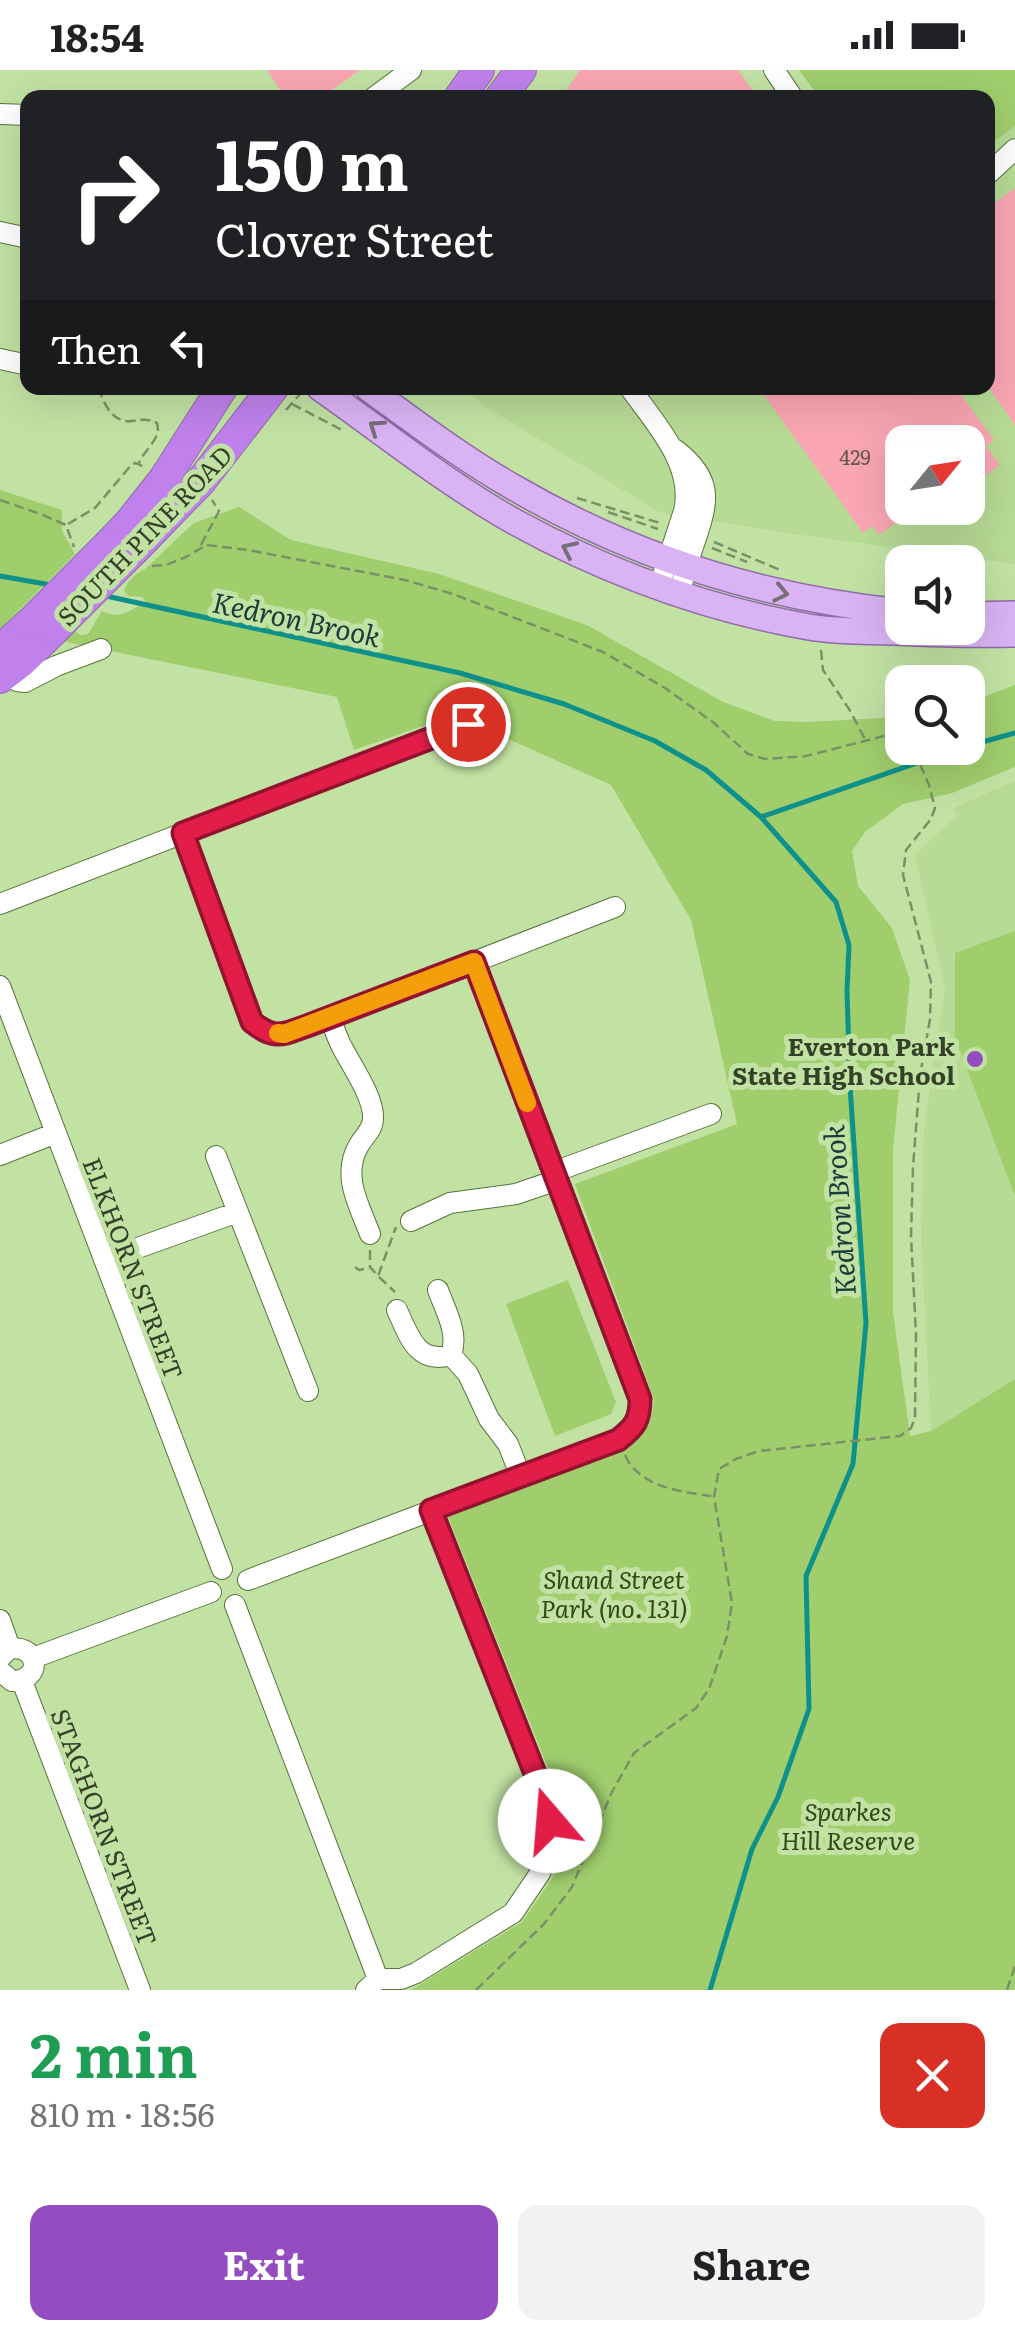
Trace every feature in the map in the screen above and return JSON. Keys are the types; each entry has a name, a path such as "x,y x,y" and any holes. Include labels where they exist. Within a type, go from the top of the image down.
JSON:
{"highway":[{"name":"SOUTH PINE ROAD","path":"122,546 130,522 164,479 218,395"},
{"name":"SOUTH PINE ROAD","path":"2,668 122,546 201,481 283,396"}],"main road":[{"path":"330,395 514,521 612,568 669,590 809,627 1015,634"},
{"path":"378,395 510,486 592,529 678,564 774,592 885,610"},
{"path":"985,615 1015,614"}],"street":[{"path":"387,77 411,70"},
{"path":"995,168 1015,149"},
{"path":"635,395 671,446 695,467 704,482 706,506 669,590"},
{"name":"SOUTH PINE ROAD","path":"2,668 21,682 28,681 101,649"},
{"path":"0,904 468,724"},
{"path":"183,833 252,1022 266,1033 284,1034 330,1018 615,907"},
{"path":"248,1580 618,1440 634,1428 640,1415 640,1399 474,962"},
{"name":"ELKHORN STREET","path":"0,986 222,1569"},
{"path":"330,1018 342,1048 356,1068 374,1120 358,1146 350,1178 370,1234"},
{"path":"411,1221 450,1203 516,1194 712,1114"},
{"path":"0,1155 56,1134"},
{"path":"216,1156 308,1391"},
{"path":"104,1260 238,1212"},
{"path":"438,1290 455,1333 451,1355"},
{"path":"397,1310 412,1341 426,1356 440,1359 451,1355"},
{"path":"451,1355 468,1374 489,1419 508,1444 520,1476"},
{"path":"235,1605 372,1984 416,1973 512,1914 540,1873 550,1821 540,1786 431,1510"},
{"path":"237,1568 248,1580 245,1598 235,1605 214,1598 210,1586 213,1576 222,1569 237,1568"},
{"path":"33,1658 212,1592"},
{"path":"0,1620 5,1653 22,1647 33,1658"},
{"path":"0,1671 7,1679 22,1681 31,1674 33,1658"},
{"name":"STAGHORN STREET","path":"22,1681 140,1990"}],"path":[{"path":"66,526 95,508 130,467 138,463 160,431 158,423 150,419 128,422 114,417 101,395"},
{"path":"138,463 150,470"},
{"path":"200,546 219,510 208,494"},
{"path":"661,530 576,498 668,525"},
{"path":"710,541 788,573"},
{"path":"206,544 405,580 584,644 666,688 748,754 766,759 806,756 885,736"},
{"path":"822,644 822,670 866,741"},
{"path":"476,1990 544,1924 572,1886 634,1753 696,1708 708,1689 727,1636 732,1603 714,1497 719,1469 736,1458 759,1451 900,1436 911,1428 917,1405 911,1236 913,1166 931,982 902,874 906,850 931,818 934,808 920,765"},
{"path":"370,1234 370,1267 378,1276 395,1228 411,1221"},
{"path":"371,1258 386,1260"},
{"path":"355,1267 370,1267"},
{"path":"618,1440 628,1462 651,1482 675,1491 714,1497"},
{"path":"1007,1990 1015,1966"}],"shaded area":[{"path":"799,70 1015,70 1015,564 985,560 985,545 885,546 661,513 472,395 995,395 995,90 814,90"},
{"name":"Everton Park State High School","path":"1015,781 1015,1379 931,1431 921,1239 924,1129 945,988 915,855 956,816 954,808"}],"green space":[{"path":"799,70 1015,70 1015,126 995,141 995,90 814,90"},
{"path":"0,490 62,510 62,531 75,554 0,629"},
{"path":"239,507 291,540 439,574 587,625 723,702 775,721 885,718 885,765 985,765 985,696 1015,685 1015,767 952,793 903,804 865,832 852,851 858,886 892,928 910,980 893,1149 893,1312 910,1436 931,1431 1015,1379 1015,1990 411,1990 522,1922 556,1873 560,1827 554,1783 448,1517 626,1447 643,1431 654,1399 575,1184 737,1124 691,920 611,785 466,720 460,713 354,750 337,697 61,641 68,631 88,634 102,611 119,614 145,601 128,596 124,591 128,584 194,523"},
{"path":"1015,931 1015,1196 955,1037 955,953"},
{"path":"568,1280 616,1402 611,1414 555,1436 506,1304"}],"building":[{"path":"267,70 360,70 332,90 280,90"},
{"path":"580,70 738,70 752,90 566,90"},
{"path":"1015,188 1015,425 994,395 995,203"},
{"path":"764,395 961,395 983,425 885,425 885,525 893,525 879,535 873,526 863,533"},
{"path":"985,428 994,440 986,446 1000,465 985,476"}],"waterway":[{"name":"Kedron Brook","path":"0,576 51,585"},
{"name":"Kedron Brook","path":"106,596 460,673 564,704 655,741 706,770 761,817 836,902 849,945 850,1086 866,1323 853,1464 806,1576 809,1709 778,1797 752,1849 710,1990"},
{"path":"985,741 1015,733"},
{"path":"761,817 911,765"}],"slow traffic":[{"path":"278,1033 330,1018 474,962 527,1103"}],"place":[{"name":"Everton Park State High School","path":"975,1059"}],"route":[{"path":"468,724 183,833 252,1022 266,1033 284,1034 474,962 640,1399 640,1415 634,1428 618,1440 431,1510 540,1786 550,1821"}],"park label":[{"name":"Shand Street Park (no. 131)","path":"614,1592"},
{"name":"Sparkes Hill Reserve","path":"848,1824"}]}
